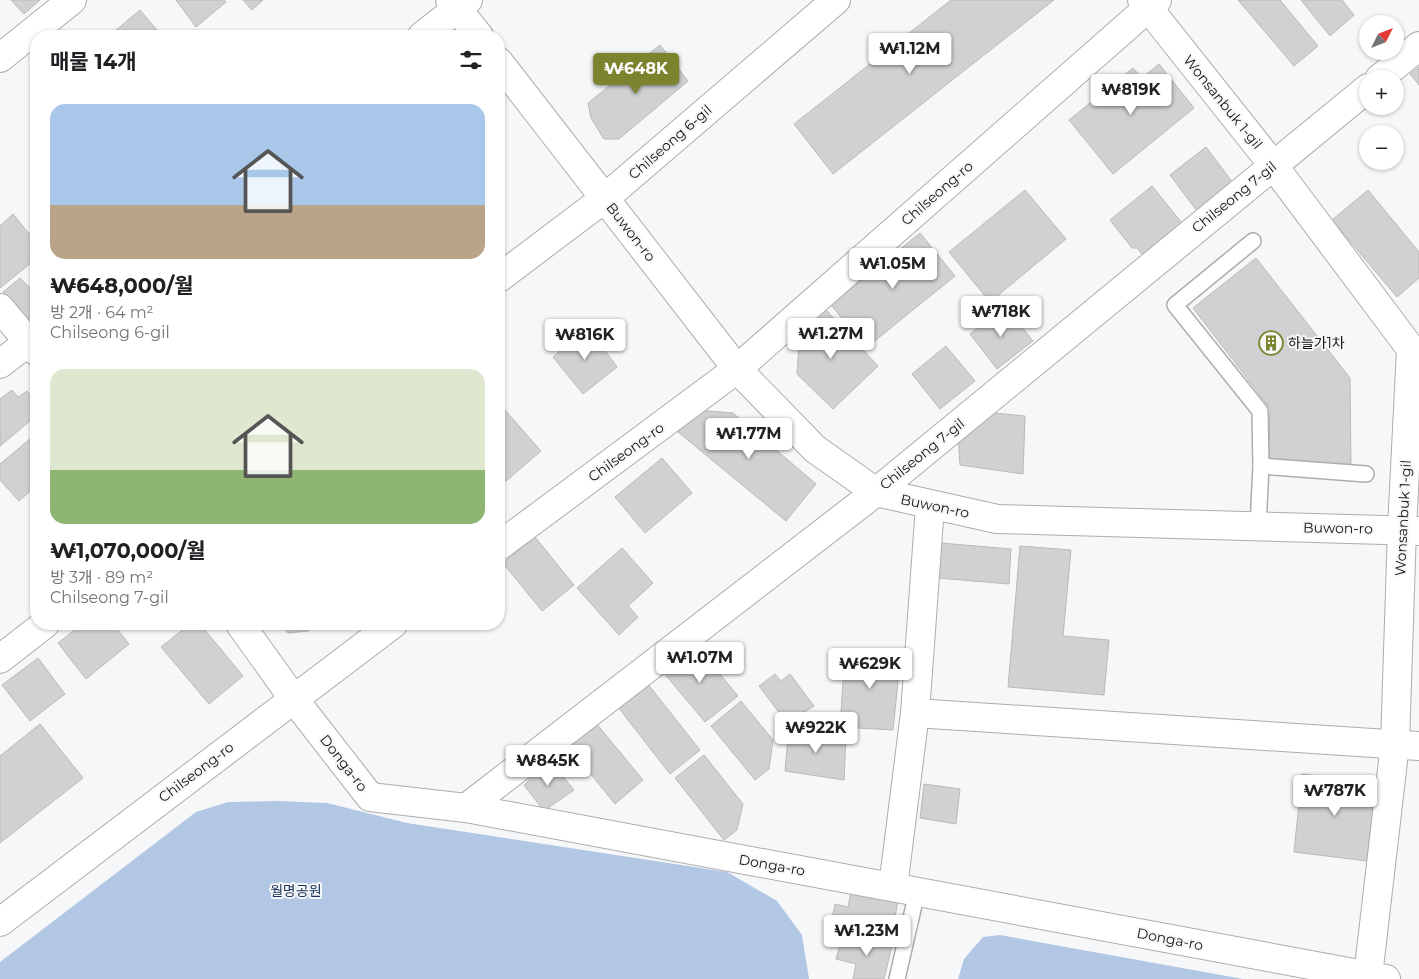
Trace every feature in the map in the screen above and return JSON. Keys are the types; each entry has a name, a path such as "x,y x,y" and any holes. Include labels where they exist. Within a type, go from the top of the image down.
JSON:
{"street":[{"path":"35,30 72,0"},
{"name":"Chilseong 6-gil","path":"505,273 605,198 836,0"},
{"name":"Wonsanbuk 1-gil","path":"1149,2 1273,165 1415,346 1407,745 1377,978"},
{"name":"Chilseong-ro","path":"505,542 737,370 1149,2"},
{"path":"429,30 458,3 475,30"},
{"path":"0,58 30,34"},
{"path":"1390,70 1419,46"},
{"name":"Buwon-ro","path":"505,70 737,370 814,449 876,492 930,506 997,519 1410,530"},
{"name":"Chilseong 7-gil","path":"466,808 876,492 1359,95"},
{"path":"0,308 30,339"},
{"path":"0,364 30,345"},
{"path":"905,890 915,713 930,506"},
{"path":"0,659 37,630"},
{"name":"Donga-ro","path":"244,630 293,698 370,797 466,808 1377,978"},
{"name":"Chilseong-ro","path":"0,922 385,630"},
{"path":"915,713 1407,745"}],"lane":[{"path":"1253,241 1175,305 1260,410 1261,466 1258,527"},
{"path":"1261,466 1366,474"},
{"path":"897,979 905,890"}],"green space":[{"name":"월명공원","path":"278,801 327,803 407,823 727,872 777,901 802,935 809,979 0,979 0,962 196,812 228,802"},
{"path":"1000,935 1243,979 958,979 964,959 983,937"}],"building":[{"path":"11,0 40,0 24,14"},
{"path":"176,0 224,0 226,2 196,27"},
{"path":"243,0 263,0 252,10"},
{"path":"951,0 1054,0 833,174 794,124"},
{"path":"1238,0 1280,0 1318,46 1294,66"},
{"path":"1301,0 1342,0 1354,15 1330,36"},
{"path":"140,10 157,30 116,30"},
{"path":"660,45 688,81 619,139 604,139 591,118 588,103"},
{"path":"1159,64 1194,108 1113,174 1069,120 1133,68 1142,78"},
{"path":"1419,67 1419,85 1410,74"},
{"path":"1206,147 1236,187 1200,215 1170,175"},
{"path":"1152,186 1182,223 1161,240 1163,243 1145,258 1137,248 1132,248 1110,220"},
{"path":"1025,190 1066,239 990,302 949,252"},
{"path":"1368,190 1419,252 1419,278 1397,297 1332,220"},
{"path":"13,214 30,235 30,264 0,288 0,226"},
{"path":"920,233 955,276 866,348 831,305"},
{"name":"하늘가1차","path":"1256,258 1350,378 1351,465 1269,460 1270,408 1193,308"},
{"path":"20,278 30,287 30,318 24,318 3,292"},
{"path":"1005,306 1033,341 997,369 970,334"},
{"path":"826,310 878,366 833,409 797,374 800,331"},
{"path":"588,327 617,367 583,394 553,357"},
{"path":"946,346 975,381 940,409 912,374"},
{"path":"12,390 18,397 27,391 30,394 30,421 0,446 0,399"},
{"path":"505,410 541,451 506,481 505,480"},
{"path":"696,410 733,413 816,484 786,521 678,432"},
{"path":"983,412 1025,416 1023,474 960,465 958,434"},
{"path":"30,439 30,491 19,501 0,480 0,464"},
{"path":"662,458 692,493 645,533 615,497"},
{"path":"535,537 574,585 542,611 505,565 505,561"},
{"path":"941,543 1011,549 1009,584 938,578"},
{"path":"1020,546 1071,550 1063,636 1109,640 1104,695 1008,687"},
{"path":"622,548 653,583 628,606 638,617 619,635 577,588"},
{"path":"74,630 118,630 129,644 86,679 58,643"},
{"path":"182,630 205,630 243,676 209,704 161,647"},
{"path":"286,630 309,630 308,631 288,633"},
{"path":"696,645 738,696 705,722 663,672"},
{"path":"845,650 901,653 893,730 840,727"},
{"path":"38,658 65,694 30,721 2,685"},
{"path":"775,674 781,681 790,674 814,706 787,723 759,686"},
{"path":"647,683 700,750 670,774 618,707"},
{"path":"741,701 773,740 769,769 755,780 711,726"},
{"path":"596,723 643,780 615,804 568,746"},
{"path":"40,724 83,778 0,843 0,756"},
{"path":"789,726 846,737 844,780 785,771"},
{"path":"704,755 743,804 737,830 724,840 675,778"},
{"path":"550,761 574,790 544,811 524,785"},
{"path":"1302,774 1376,783 1367,861 1294,852"},
{"path":"924,784 960,789 956,824 920,818"},
{"path":"851,891 898,900 892,935 831,924 835,904 848,907"},
{"path":"866,935 893,942 884,979 853,979 856,964 836,959 841,941 863,946"}],"place":[{"name":"하늘가1차","path":"1271,343"}]}
